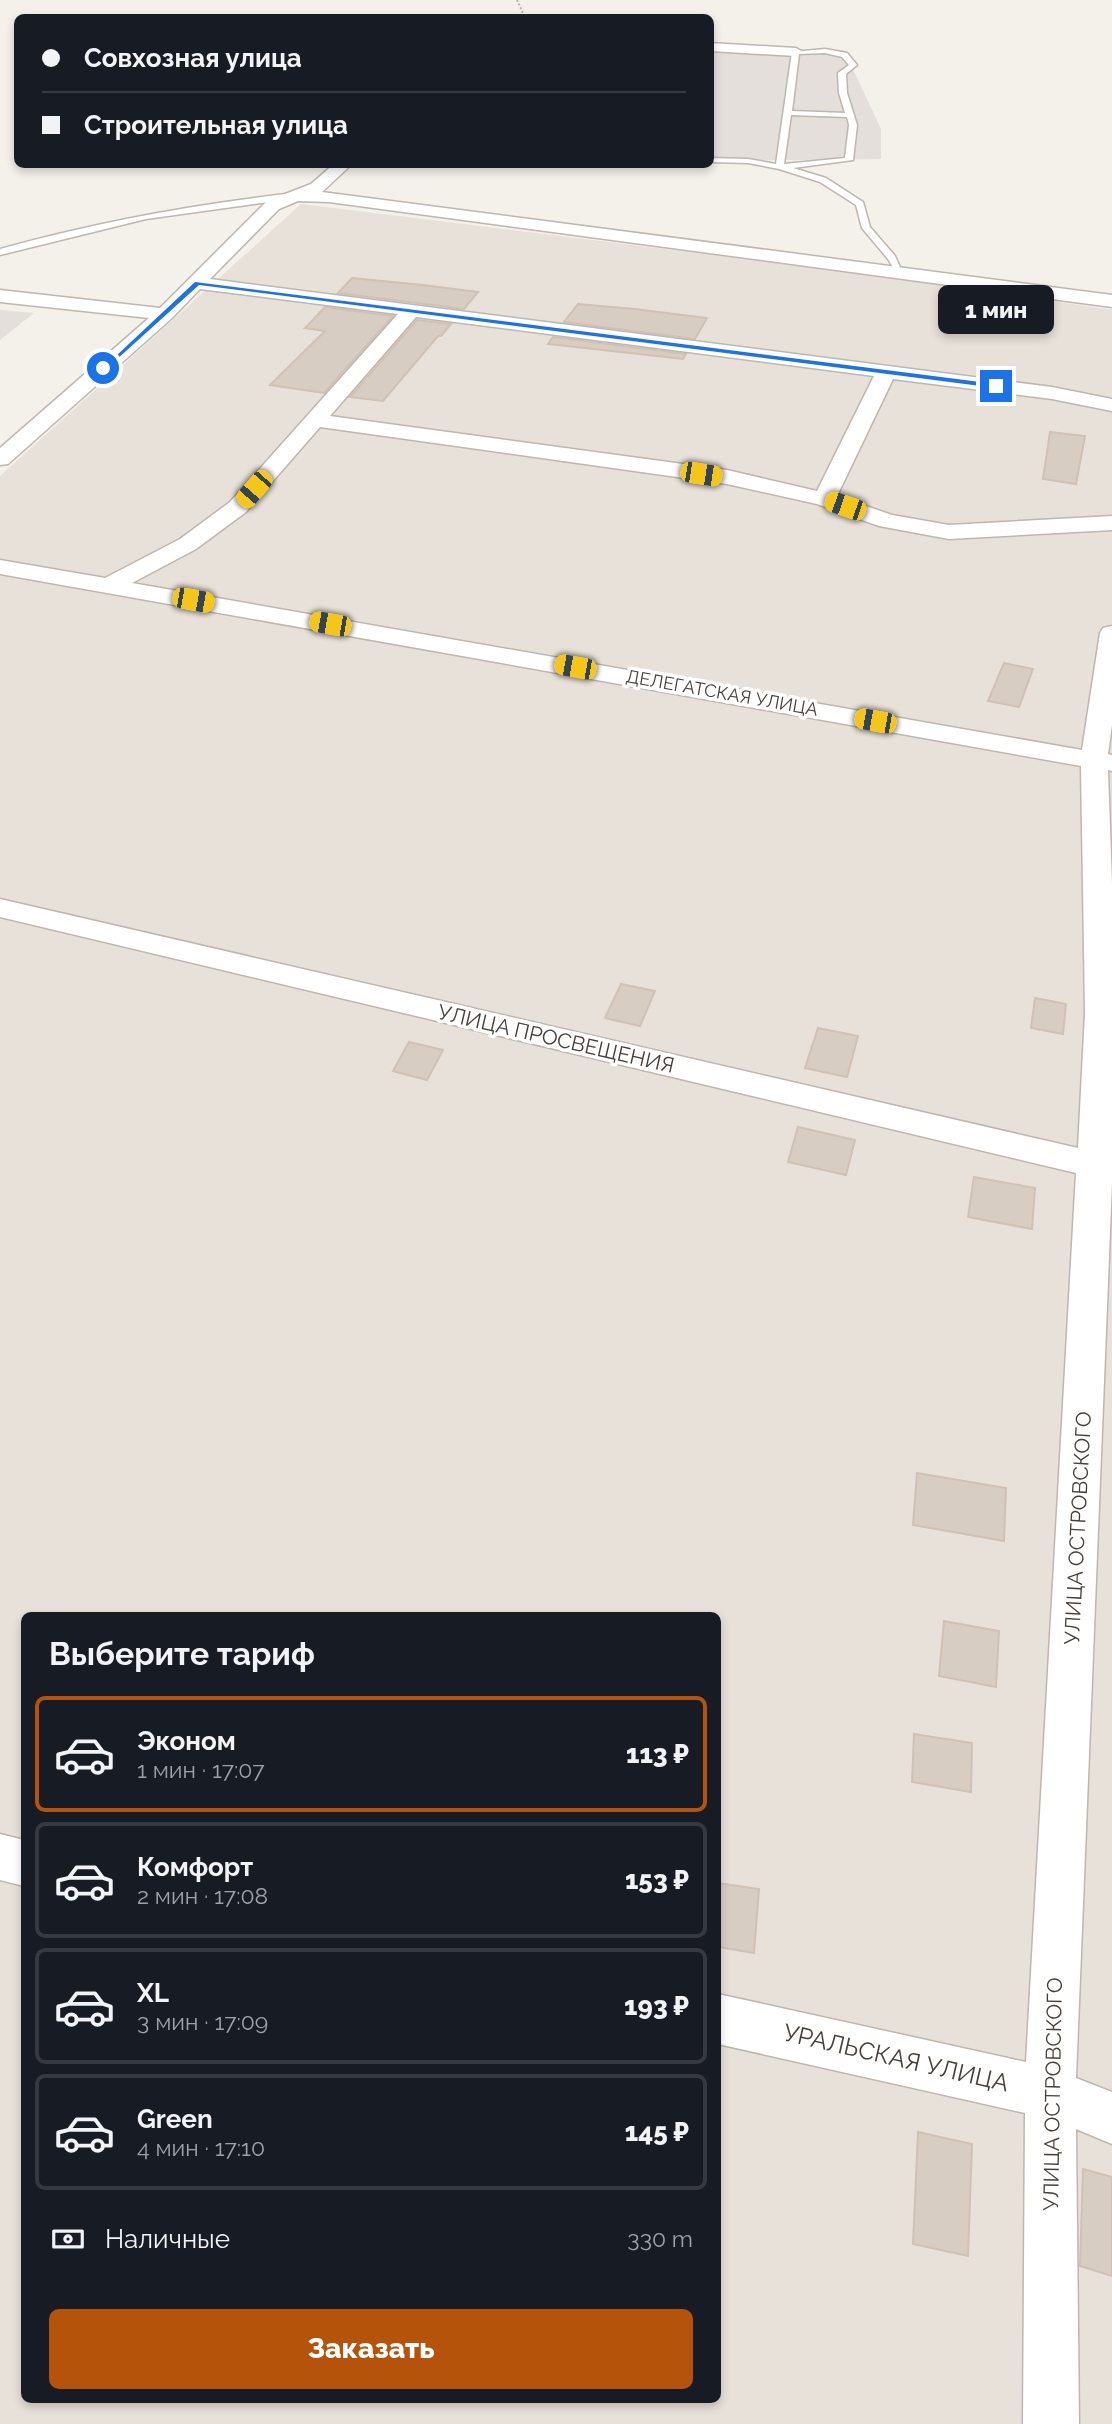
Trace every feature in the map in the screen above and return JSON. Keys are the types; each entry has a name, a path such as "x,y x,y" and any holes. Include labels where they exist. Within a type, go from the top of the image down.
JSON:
{"street":[{"path":"714,47 796,52"},
{"path":"0,459 165,314 272,205 317,188 340,168"},
{"path":"295,196 329,197 1112,300"},
{"path":"197,283 1052,393 1112,405"},
{"path":"0,296 165,314"},
{"path":"111,585 188,544 238,507 410,312"},
{"path":"824,499 886,372"},
{"path":"315,420 727,477 824,499 887,521 949,531 1112,523"},
{"name":"ДЕЛЕГАТСКАЯ УЛИЦА","path":"0,567 1103,761"},
{"name":"УЛИЦА ОСТРОВСКОГО","path":"1051,2424 1050,2093 1104,1168 1101,1013 1103,761 1112,634"},
{"name":"УЛИЦА ПРОСВЕЩЕНИЯ","path":"0,908 1104,1168"},
{"path":"0,1857 21,1862"},
{"name":"УРАЛЬСКАЯ УЛИЦА","path":"721,2020 1050,2093 1112,2118"}],"lane":[{"path":"825,51 844,55 853,65 842,73 843,93 853,125 849,160 780,167 796,52 825,51"},
{"path":"789,113 849,116"},
{"path":"714,160 748,161 823,180 860,204 866,228 892,258 900,272"},
{"path":"0,252 55,236 198,206 295,196"}],"shaded area":[{"path":"844,50 881,129 881,159 714,161 714,51"},
{"path":"301,204 899,278 1112,310 1112,2424 0,2424 0,476"},
{"path":"0,310 34,313 0,340"}],"building":[{"path":"352,278 478,292 464,309 338,293"},
{"path":"578,304 707,318 695,339 564,322"},
{"path":"325,307 393,316 324,393 270,385 325,331 305,328"},
{"path":"417,320 451,324 383,401 350,397"},
{"path":"553,337 686,354 683,359 548,344"},
{"path":"1050,432 1085,436 1076,484 1043,479"},
{"path":"1004,663 1033,669 1019,707 988,701"},
{"path":"621,984 655,991 640,1026 605,1018"},
{"path":"1035,998 1066,1004 1063,1034 1031,1028"},
{"path":"818,1028 858,1036 847,1077 805,1068"},
{"path":"409,1042 443,1050 427,1080 393,1071"},
{"path":"798,1127 855,1140 846,1175 788,1162"},
{"path":"974,1177 1035,1188 1032,1229 968,1217"},
{"path":"917,1473 1006,1488 1004,1541 913,1525"},
{"path":"944,1621 999,1631 996,1687 939,1676"},
{"path":"914,1734 972,1743 971,1792 912,1782"},
{"path":"721,1883 759,1889 754,1953 721,1948"},
{"path":"918,2132 972,2144 968,2256 913,2244"},
{"path":"1083,2169 1112,2177 1112,2276 1080,2266"}],"route":[{"path":"103,368 197,283 996,386"}]}
